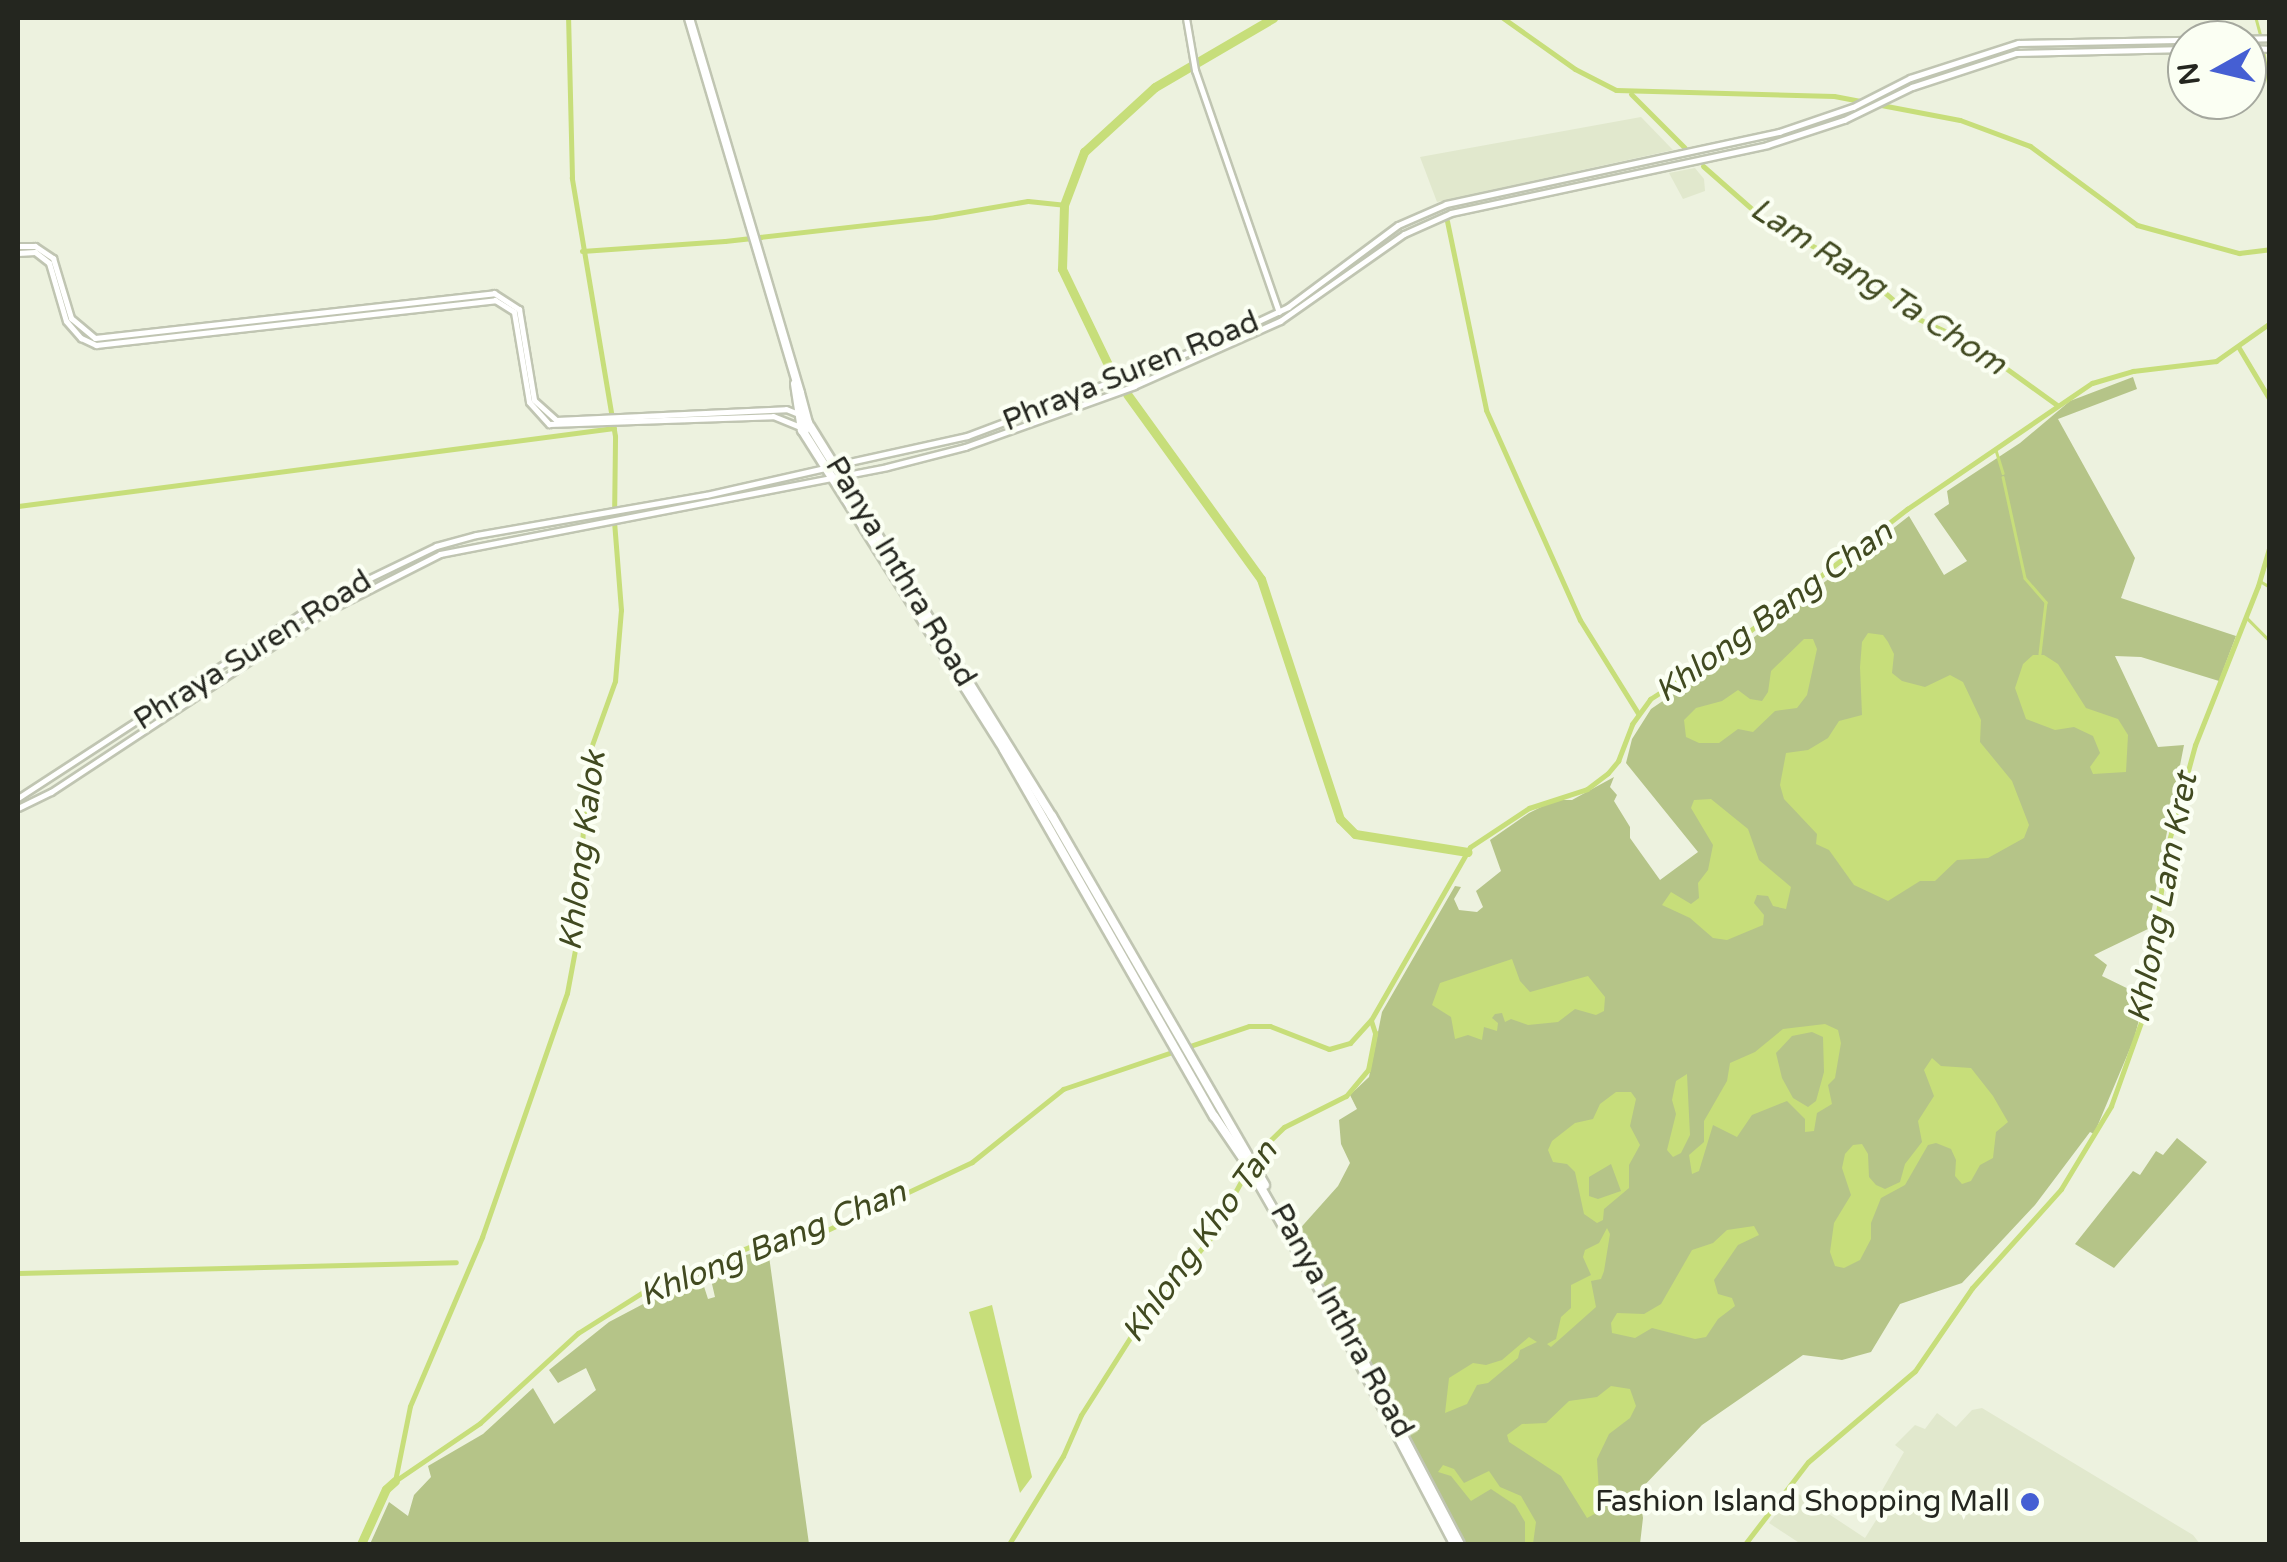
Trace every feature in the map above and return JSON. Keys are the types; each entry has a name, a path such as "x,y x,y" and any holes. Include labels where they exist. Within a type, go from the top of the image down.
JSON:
{"main road":[{"path":"689,18 807,426"},
{"path":"795,389 799,414 807,426"},
{"name":"Panya Inthra Road","path":"807,426 1254,1168 1457,1544"},
{"name":"Panya Inthra Road","path":"807,426 819,454 831,466"}],"street":[{"path":"1186,18 1195,70 1279,312"},
{"path":"2082,38 2084,48"},
{"name":"Phraya Suren Road","path":"622,513 967,436 1162,364 1279,312 1383,235 1419,214 1468,198 1779,132 2018,42 2270,38"},
{"name":"Phraya Suren Road","path":"18,808 50,792 318,616 406,569 468,546 622,513 820,479 839,481 854,473 965,447 1162,374 1296,313 1391,242 1439,217 1767,144 1858,114 1892,96 2016,52 2167,49"},
{"path":"1586,173 1588,184"},
{"name":"Panya Inthra Road","path":"18,249 35,246 53,258 71,318 96,338 502,295 522,317 537,405 556,420 619,422 773,416 807,426"},
{"path":"786,408 795,389"},
{"name":"Panya Inthra Road","path":"619,422 786,408 799,414"},
{"path":"815,470 819,454"},
{"name":"Phraya Suren Road","path":"18,798 312,606 366,577 436,546 476,535 606,516"}],"shaded area":[{"path":"1641,117 1673,150 1437,202 1420,157"},
{"path":"1695,168 1704,179 1705,191 1683,199 1669,173"},
{"path":"2133,377 2137,389 2058,419 2135,558 2121,598 2236,636 2219,681 2141,657 2115,656 2158,747 2184,745 2148,929 2094,955 2107,965 2102,976 2145,997 2134,1039 2094,1134 2090,1132 2035,1205 1962,1283 1900,1304 1871,1352 1842,1360 1803,1355 1702,1425 1639,1491 1643,1518 1640,1544 1463,1544 1296,1233 1338,1186 1350,1163 1341,1144 1339,1120 1357,1109 1350,1095 1369,1077 1382,1012 1455,886 1461,887 1454,899 1459,910 1477,912 1483,907 1476,891 1501,871 1490,840 1529,813 1555,800 1572,800 1614,777 1610,787 1630,827 1630,838 1660,880 1698,852 1626,763 1632,739 1651,709 1739,649 1909,516 1944,575 1967,561 1934,514 1949,504 1947,491 2020,443 2070,401"},
{"path":"1868,633 1883,635 1888,642 1894,654 1892,673 1902,681 1925,687 1950,675 1963,682 1981,720 1980,742 2012,781 2029,825 2024,838 1988,858 1957,860 1935,881 1920,881 1888,901 1854,885 1829,850 1816,844 1817,834 1784,799 1780,785 1786,753 1808,750 1828,738 1839,721 1862,715 1860,667 1862,642"},
{"path":"1804,639 1813,639 1817,649 1807,695 1797,708 1775,711 1753,732 1738,729 1719,743 1699,743 1686,737 1684,720 1696,708 1722,701 1738,690 1750,699 1762,701 1768,692 1771,671"},
{"path":"2033,655 2044,655 2058,664 2086,708 2118,719 2128,735 2126,772 2093,774 2090,767 2100,753 2093,736 2074,727 2055,730 2026,719 2015,688 2023,664"},
{"path":"1711,799 1748,829 1759,860 1791,887 1786,909 1773,906 1768,896 1757,895 1754,903 1764,915 1763,925 1727,940 1713,938 1690,918 1662,905 1671,892 1691,904 1699,898 1698,883 1708,870 1713,845 1691,808 1694,800"},
{"path":"1512,959 1520,981 1530,992 1588,976 1605,997 1604,1011 1596,1015 1575,1009 1558,1022 1528,1025 1511,1019 1505,1022 1502,1013 1495,1014 1492,1018 1498,1023 1497,1031 1484,1027 1482,1040 1468,1035 1455,1039 1451,1017 1432,1005 1440,983"},
{"path":"1825,1024 1838,1030 1841,1043 1835,1078 1828,1085 1832,1104 1817,1113 1814,1131 1805,1132 1805,1119 1787,1101 1752,1115 1737,1137 1713,1125 1699,1171 1692,1174 1689,1155 1704,1142 1704,1121 1727,1081 1730,1063 1755,1052 1783,1029","holes":["1812,1032 1823,1037 1824,1072 1816,1101 1808,1107 1793,1098 1782,1078 1776,1053 1792,1036"]},
{"path":"1932,1058 1941,1066 1971,1068 1993,1096 2008,1122 1996,1132 1993,1158 1980,1165 1971,1181 1962,1184 1955,1176 1956,1160 1951,1149 1936,1143 1928,1145 1905,1185 1881,1198 1871,1223 1871,1239 1860,1260 1844,1268 1835,1266 1830,1252 1834,1223 1851,1195 1842,1168 1845,1154 1853,1145 1862,1144 1868,1154 1869,1177 1876,1185 1885,1189 1900,1182 1905,1164 1922,1142 1918,1121 1934,1096 1924,1070"},
{"path":"1687,1074 1690,1135 1681,1153 1673,1157 1667,1150 1676,1114 1672,1100 1676,1081"},
{"path":"1616,1092 1631,1092 1636,1099 1630,1126 1640,1145 1629,1165 1629,1188 1604,1209 1603,1220 1597,1223 1584,1214 1575,1172 1567,1164 1553,1162 1548,1150 1552,1141 1575,1123 1593,1119 1600,1104","holes":["1611,1164 1621,1191 1598,1199 1589,1196 1589,1177"]},
{"path":"2177,1138 2207,1162 2114,1268 2075,1244 2133,1171 2140,1175 2156,1151 2163,1155"},
{"path":"1754,1226 1759,1235 1738,1245 1714,1280 1718,1294 1732,1298 1735,1306 1718,1319 1706,1337 1695,1339 1652,1328 1635,1338 1612,1333 1611,1323 1617,1313 1644,1314 1661,1304 1692,1250 1713,1243 1727,1230"},
{"path":"1607,1228 1610,1234 1604,1271 1601,1279 1591,1281 1596,1307 1551,1347 1547,1344 1556,1339 1561,1317 1571,1308 1571,1285 1591,1275 1583,1257 1585,1250 1599,1243"},
{"path":"768,1249 809,1544 370,1544 389,1502 408,1516 414,1495 431,1477 428,1466 483,1434 533,1388 554,1424 596,1390 586,1368 558,1383 549,1370 609,1322 700,1274 708,1299 715,1297 709,1271 725,1261"},
{"path":"992,1305 1032,1477 1020,1493 969,1312"},
{"path":"1529,1337 1537,1342 1520,1350 1518,1358 1488,1383 1477,1385 1467,1404 1445,1413 1449,1378 1473,1363 1486,1365 1502,1360"},
{"path":"1611,1386 1630,1389 1636,1406 1630,1418 1609,1434 1597,1459 1600,1511 1587,1518 1561,1476 1509,1442 1507,1435 1522,1424 1546,1423 1569,1401 1597,1397"},
{"path":"1982,1408 2193,1535 2200,1544 1801,1544 1769,1523 1794,1491 1865,1538 1888,1501 1880,1494 1904,1452 1895,1445 1915,1425 1925,1429 1937,1413 1956,1427 1972,1410"},
{"path":"1443,1465 1454,1469 1464,1483 1489,1471 1500,1487 1521,1496 1536,1522 1533,1544 1525,1544 1525,1522 1515,1505 1491,1489 1471,1501 1451,1476 1438,1472"}],"waterway":[{"name":"Khlong Kalok","path":"395,1481 410,1406 482,1237 567,993 575,950 588,756 615,681 621,610 614,522 615,436 572,178 568,18"},
{"path":"1113,375 1062,269 1064,205 1084,152 1155,87 1273,18"},
{"path":"1503,18 1575,69 1616,90 1834,96 1960,120 2030,146 2137,225 2239,253 2270,249"},
{"path":"2267,73 2270,93"},
{"name":"Lam Rang Ta Chom","path":"1631,94 1685,148"},
{"name":"Lam Rang Ta Chom","path":"1703,166 1769,224 1856,268 1912,316 1971,343 2057,405"},
{"path":"582,251 725,241 935,217 1028,201 1064,205"},
{"path":"1447,221 1486,410 1580,620 1638,713"},
{"name":"Khlong Bang Chan","path":"395,1481 480,1423 578,1333 651,1287 774,1237 825,1231 972,1162 1063,1089 1249,1026 1270,1026 1329,1049 1350,1043 1371,1020 1470,847 1529,808 1587,789 1608,773 1618,761 1632,724 1650,699 1720,654 1907,509 2092,383 2133,371 2216,361 2270,323"},
{"path":"2239,348 2270,400"},
{"path":"1127,394 1261,579 1340,819 1355,834 1468,852"},
{"path":"18,506 614,428"},
{"path":"1996,450 2003,473"},
{"path":"2003,477 2025,578 2046,602 2040,654"},
{"name":"Khlong Lam Kret","path":"1745,1544 1808,1462 1915,1371 1972,1288 2061,1189 2111,1106 2144,1014 2167,848 2195,745 2258,586 2270,545"},
{"path":"2260,581 2270,587"},
{"path":"2246,617 2270,641"},
{"name":"Khlong Kho Tan","path":"1009,1544 1063,1456 1081,1415 1145,1314 1209,1240 1256,1154 1284,1127 1346,1096 1368,1070 1375,1033 1371,1021"},
{"path":"18,1273 456,1262"},
{"name":"Khlong Bang Chan","path":"361,1544 386,1489 395,1481"}],"place":[{"name":"Fashion Island Shopping Mall","path":"2030,1502"}]}
